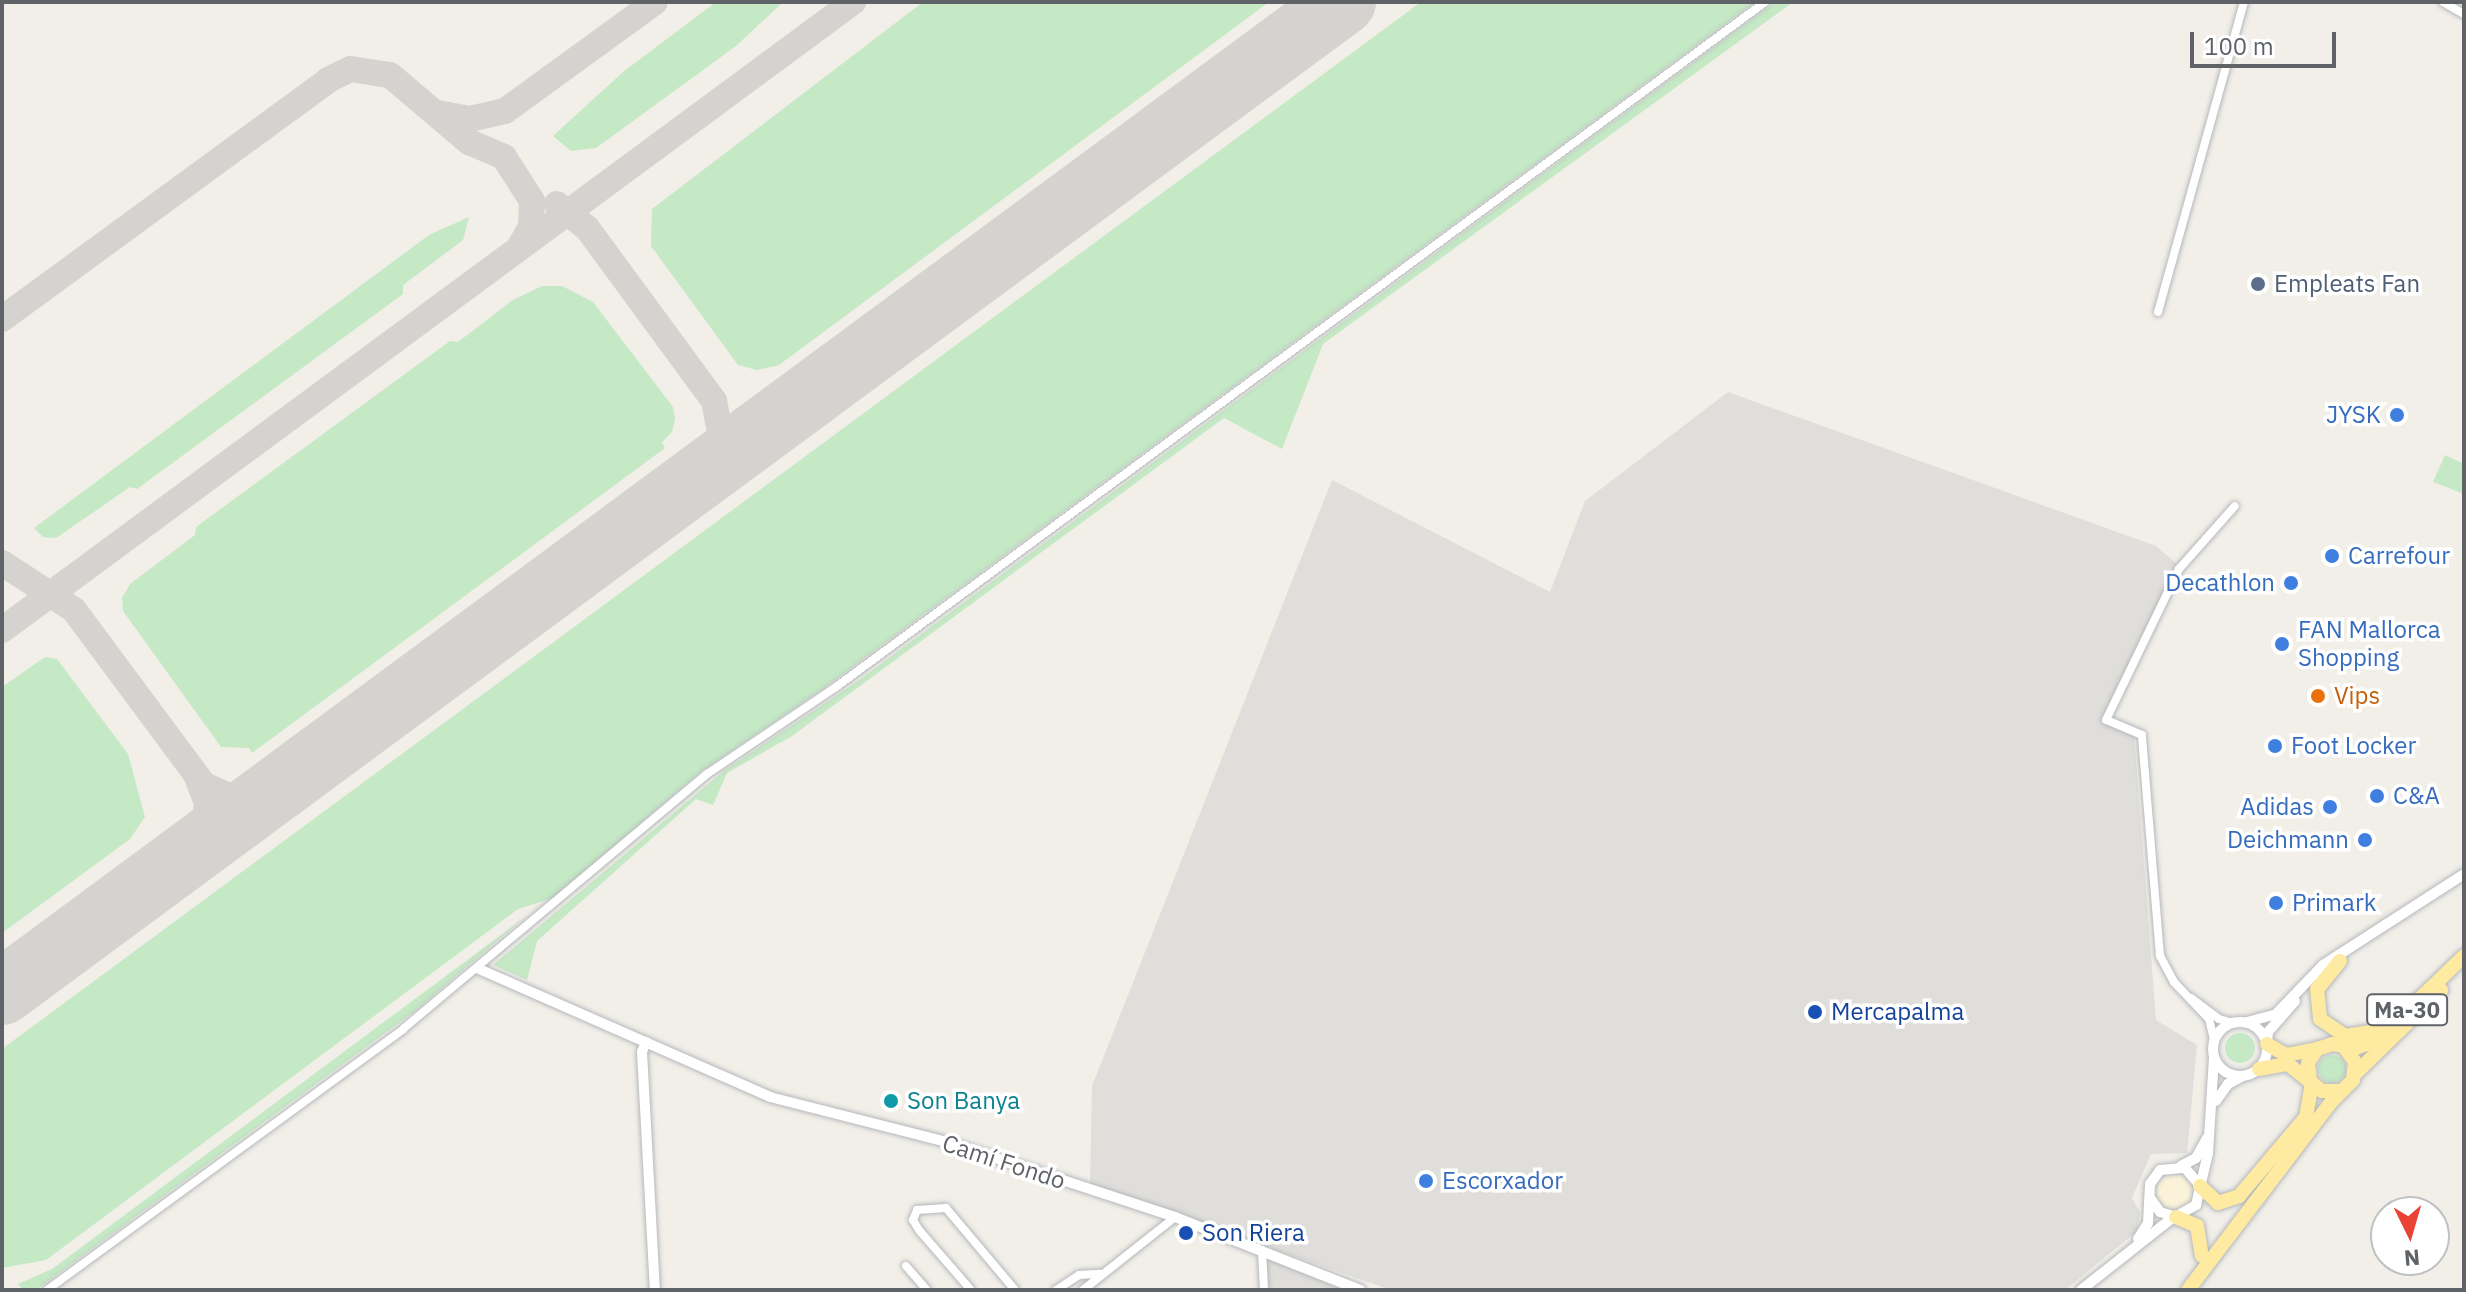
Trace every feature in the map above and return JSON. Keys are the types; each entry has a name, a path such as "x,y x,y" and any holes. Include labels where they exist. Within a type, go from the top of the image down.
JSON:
{"highway":[{"name":"Ma-30","path":"2267,1043 2286,1055 2377,1040 2464,956"},
{"path":"2340,961 2319,984 2315,1004 2326,1026 2345,1036 2374,1032 2429,988"},
{"name":"Ma-30","path":"2188,1290 2356,1073 2464,968"},
{"name":"Ma-30","path":"2344,1047 2354,1058 2356,1073"},
{"path":"2179,1290 2258,1178 2309,1113 2311,1082 2308,1063 2317,1049"},
{"path":"2253,1072 2288,1064 2326,1093 2342,1091"},
{"path":"2200,1186 2211,1199 2226,1203 2258,1178"},
{"path":"2176,1217 2197,1226 2202,1256"}],"street":[{"path":"47,1290 479,969 707,774 862,668 1765,2"},
{"path":"2158,312 2244,2"},
{"path":"2443,2 2464,14"},
{"path":"2081,1290 2129,1250 2194,1208 2200,1186 2212,1106 2212,1024 2169,975 2158,948 2142,735 2106,720 2179,569 2235,506"},
{"path":"2190,998 2219,1019 2233,1023 2276,1014 2308,978 2464,874"},
{"path":"2212,1106 2228,1084 2253,1072 2267,1043 2268,1032 2305,988 2358,943"},
{"name":"Camí Fondo","path":"479,969 770,1097 947,1142 1175,1217 1360,1290"},
{"path":"2247,1022 2267,1043"},
{"path":"2214,1040 2233,1023"},
{"path":"646,1042 642,1052 655,1290"},
{"path":"2214,1058 2229,1074 2253,1072"},
{"path":"2129,1250 2146,1227 2149,1193 2157,1173 2196,1158 2208,1137"},
{"path":"2177,1166 2191,1171 2200,1186"},
{"path":"2149,1193 2160,1212 2176,1217"},
{"path":"971,1290 919,1230 913,1220 917,1210 946,1208 1015,1290"},
{"path":"1083,1290 1175,1217"},
{"path":"1262,1250 1264,1290"},
{"path":"906,1266 927,1290"},
{"path":"1056,1290 1079,1275 1102,1274"}],"shaded area":[{"name":"Mercapalma","path":"1728,392 2156,546 2177,564 2101,722 2134,735 2156,1020 2197,1045 2187,1153 2151,1154 2132,1198 2140,1212 2137,1231 2065,1290 1391,1290 1090,1185 1092,1086 1332,480 1550,592 1585,501"},
{"path":"1267,1259 1343,1290 1269,1290"}],"green space":[{"path":"716,2 783,2 736,46 596,148 571,151 553,136 623,72"},
{"path":"923,2 1269,2 779,365 757,370 738,365 651,246 652,209"},
{"path":"1421,2 1755,2 824,688 699,773 553,898 518,909 46,1260 2,1268 2,1049"},
{"path":"1775,2 1793,2 1323,344 1282,449 1224,418 792,736 727,773 713,805 696,799 537,941 527,980 493,965 725,770 858,681"},
{"path":"469,217 463,240 403,285 403,294 137,489 130,487 56,538 43,537 34,528 429,235"},
{"path":"542,286 562,286 593,302 673,407 675,419 672,432 662,442 665,448 252,753 249,748 221,747 123,611 122,598 130,584 195,535 196,527 450,341 458,342 513,300"},
{"path":"2445,455 2464,464 2464,494 2433,482"},
{"path":"45,657 57,659 128,754 145,817 130,839 2,933 2,687"},
{"path":"525,917 415,1011 36,1290 23,1290 18,1284 52,1269"},
{"path":"2240,1033 2246,1034 2254,1042 2254,1054 2246,1062 2240,1063 2234,1062 2226,1054 2225,1048 2226,1042 2234,1034"},
{"path":"2332,1055 2342,1059 2346,1069 2342,1079 2332,1083 2322,1079 2318,1069 2322,1059"}],"sand":[{"path":"2174,1175 2186,1180 2191,1192 2186,1204 2174,1209 2162,1204 2157,1192 2162,1180"}],"taxiway":[{"path":"438,113 470,119 505,111 655,2"},
{"path":"2,630 853,2"},
{"path":"2,319 328,80 351,69 390,75 469,142 504,157 532,201 531,227 520,246"},
{"path":"557,204 587,228 714,401 721,438 706,475"},
{"path":"2,563 74,610 204,785 236,799 274,791"},
{"path":"187,855 205,821 207,803 197,777"}],"runway":[{"path":"2,992 1343,2"}],"place":[{"name":"Empleats Fan","path":"2258,284"},
{"name":"JYSK","path":"2397,415"},
{"name":"Carrefour","path":"2332,556"},
{"name":"Decathlon","path":"2291,583"},
{"name":"FAN Mallorca Shopping","path":"2282,644"},
{"name":"Vips","path":"2318,696"},
{"name":"Foot Locker","path":"2275,746"},
{"name":"C&A","path":"2377,796"},
{"name":"Adidas","path":"2330,807"},
{"name":"Deichmann","path":"2365,840"},
{"name":"Primark","path":"2276,903"},
{"name":"Mercapalma","path":"1815,1012"},
{"name":"Son Banya","path":"891,1101"},
{"name":"Escorxador","path":"1426,1181"},
{"name":"Son Riera","path":"1186,1233"}]}
